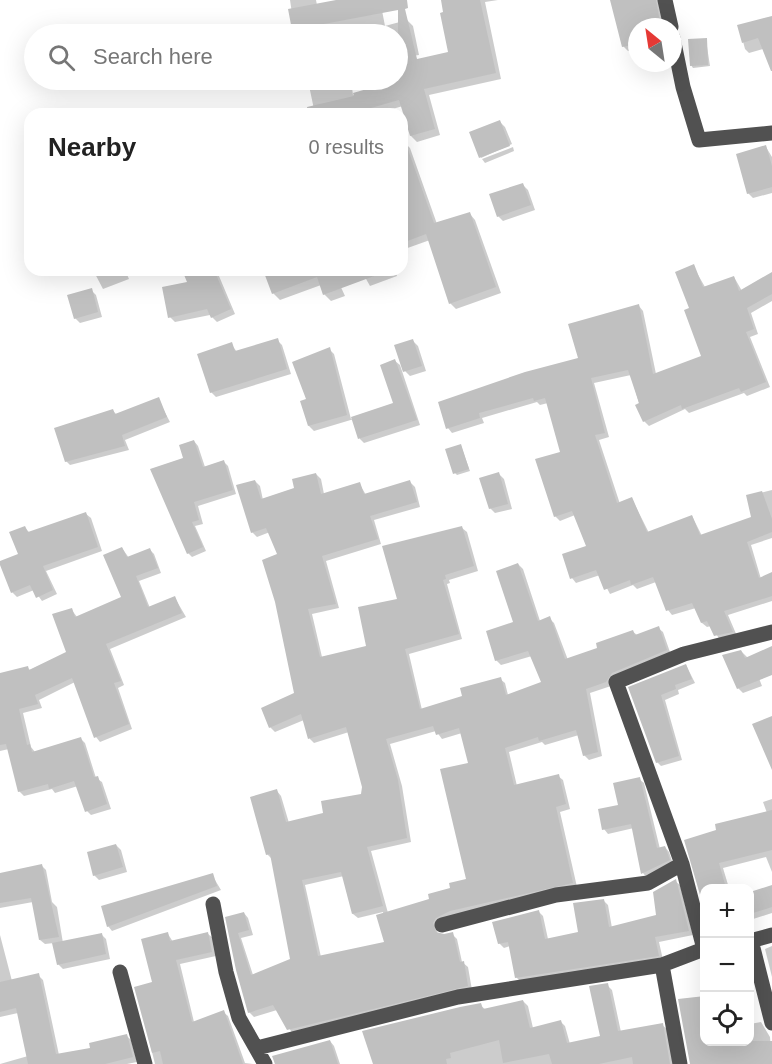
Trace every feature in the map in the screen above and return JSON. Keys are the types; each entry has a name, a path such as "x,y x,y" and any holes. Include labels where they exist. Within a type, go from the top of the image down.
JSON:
{"street":[{"path":"665,0 669,18"},
{"path":"680,72 699,140 772,133"},
{"path":"702,938 682,864 616,682 684,654 772,632"},
{"path":"442,925 556,895 648,883 682,864"},
{"path":"213,904 226,972 239,1018 266,1064"},
{"path":"754,940 772,935"},
{"path":"257,1048 458,997 662,965 700,951"},
{"path":"754,956 772,1023"},
{"path":"662,965 680,1064"},
{"path":"120,972 146,1064"}],"building":[{"path":"336,0 407,0 408,8 405,9 417,59 448,52 440,13 443,12 441,0 480,0 496,73 424,89 435,129 410,136 408,108 401,108 399,100 371,108 307,108 354,96 353,93 363,90 408,90 408,24 398,24 398,10 324,24 291,24 288,9"},
{"path":"610,0 656,0 659,18 628,18 628,46 622,47"},
{"path":"772,16 771,71 758,38 742,43 737,25"},
{"path":"707,38 708,65 690,66 688,39"},
{"path":"500,120 510,146 479,158 469,132"},
{"path":"766,145 772,166 772,187 747,194 736,154"},
{"path":"408,149 434,223 470,212 496,287 449,304 426,234 408,241"},
{"path":"523,183 531,205 497,217 489,194"},
{"path":"694,264 703,287 734,276 739,291 772,272 772,294 747,308 754,329 746,332 766,382 741,392 739,388 682,409 681,405 643,422 635,405 639,403 628,370 591,378 605,433 595,435 617,503 632,497 647,532 692,515 700,535 751,517 746,495 762,491 772,519 772,532 747,542 759,578 772,572 772,596 724,611 733,632 714,636 707,621 701,623 692,603 666,611 653,577 631,585 630,580 604,590 596,570 570,579 562,554 586,546 572,511 554,517 535,459 560,452 545,398 534,401 533,398 479,413 480,418 446,429 438,402 525,372 578,358 568,324 639,304 653,374 701,356 684,310 689,308 675,272"},
{"path":"184,276 217,276 231,309 211,318 207,309 168,318 162,287 187,282"},
{"path":"265,276 374,276 323,295 317,277 272,294"},
{"path":"92,288 98,312 74,319 67,295"},
{"path":"278,338 287,369 210,393 197,354 232,342 235,351"},
{"path":"413,339 422,366 403,372 394,345"},
{"path":"330,347 347,415 308,426 300,401 306,399 292,362"},
{"path":"395,359 417,420 358,439 351,417 393,403 380,365"},
{"path":"159,397 167,417 122,435 125,446 65,462 54,428 113,409 115,414"},
{"path":"194,440 203,467 224,460 233,490 194,502 199,520 192,522 203,547 187,554 150,469 183,458 179,445"},
{"path":"461,444 469,469 453,474 445,449"},
{"path":"499,472 508,504 489,509 479,478"},
{"path":"316,473 321,494 360,482 364,494 410,480 417,502 370,516 378,539 322,556 336,604 308,609 320,657 366,646 358,607 397,599 382,546 462,526 474,566 445,575 446,579 443,580 459,634 405,649 420,709 462,696 460,688 501,677 506,695 541,682 528,651 495,661 486,631 513,622 496,571 518,563 538,621 550,616 565,659 597,648 596,643 633,630 635,635 659,626 667,650 612,673 606,682 586,689 598,752 583,756 576,730 539,741 538,737 505,748 514,785 559,774 566,804 556,807 573,883 450,911 436,918 433,923 436,932 444,934 453,932 460,962 464,961 468,986 287,1030 273,1005 248,1013 225,917 244,912 249,930 238,933 251,975 290,959 270,854 266,855 250,797 277,789 286,822 323,813 321,801 361,794 362,787 346,727 308,739 301,714 269,728 261,708 294,693 275,602 262,560 277,554 266,528 251,533 236,485 255,480 261,499 294,488 292,479","holes":["433,726 436,735 459,728 468,763 440,769 466,879 449,883 450,888 428,894 429,899 376,915 384,942 318,956 302,880 341,872 352,914 383,906 367,847 407,838 398,780 386,739"]},
{"path":"86,512 98,547 43,566 53,590 36,598 30,585 11,593 0,565 0,561 18,554 9,532 25,526 28,532"},
{"path":"122,547 127,557 150,548 158,568 136,576 148,607 175,596 182,613 106,644 121,681 114,683 129,724 94,738 72,678 35,695 38,704 19,709 27,745 30,744 32,752 81,737 94,777 98,776 107,804 85,812 74,781 49,789 48,784 18,792 6,744 0,745 0,673 28,666 29,670 66,652 52,614 72,608 75,617 121,597 103,555"},
{"path":"772,646 772,675 737,689 722,655 741,650 745,658"},
{"path":"686,664 692,679 675,685 676,689 661,695 679,756 656,763 628,687"},
{"path":"772,716 772,770 752,724"},
{"path":"640,777 657,848 665,846 670,860 641,874 631,824 602,830 598,809 618,805 613,783"},
{"path":"772,810 772,850 719,863 725,884 700,884 700,895 684,840 716,830 715,824"},
{"path":"116,844 123,867 93,876 87,852"},
{"path":"42,864 59,937 39,940 31,898 0,903 0,873"},
{"path":"213,873 217,886 107,927 101,906"},
{"path":"676,879 689,931 655,937 659,956 515,978 508,942 498,944 492,922 539,910 545,939 578,932 573,903 604,899 609,927 656,915 653,892"},
{"path":"772,885 772,907 754,913 754,891"},
{"path":"168,932 170,941 208,932 212,952 176,960 192,1022 224,1010 243,1064 163,1064 160,1051 152,1053 134,987 152,982 141,939"},
{"path":"102,933 106,954 57,965 52,943"},
{"path":"39,973 56,1054 90,1048 89,1043 127,1034 133,1057 105,1064 28,1064 16,1008 0,1012 0,982"},
{"path":"608,983 618,1031 663,1023 670,1064 633,1064 632,1057 599,1064 552,1064 549,1054 503,1063 499,1040 450,1053 451,1058 446,1059 447,1064 373,1064 362,1031 460,1007 481,1003 483,1009 523,1000 530,1028 561,1020 567,1043 600,1036 589,986"},
{"path":"700,997 700,1046 754,1046 754,1041 772,1041 772,1064 690,1064 678,999"},
{"path":"330,1040 338,1064 275,1064 272,1056"}]}
